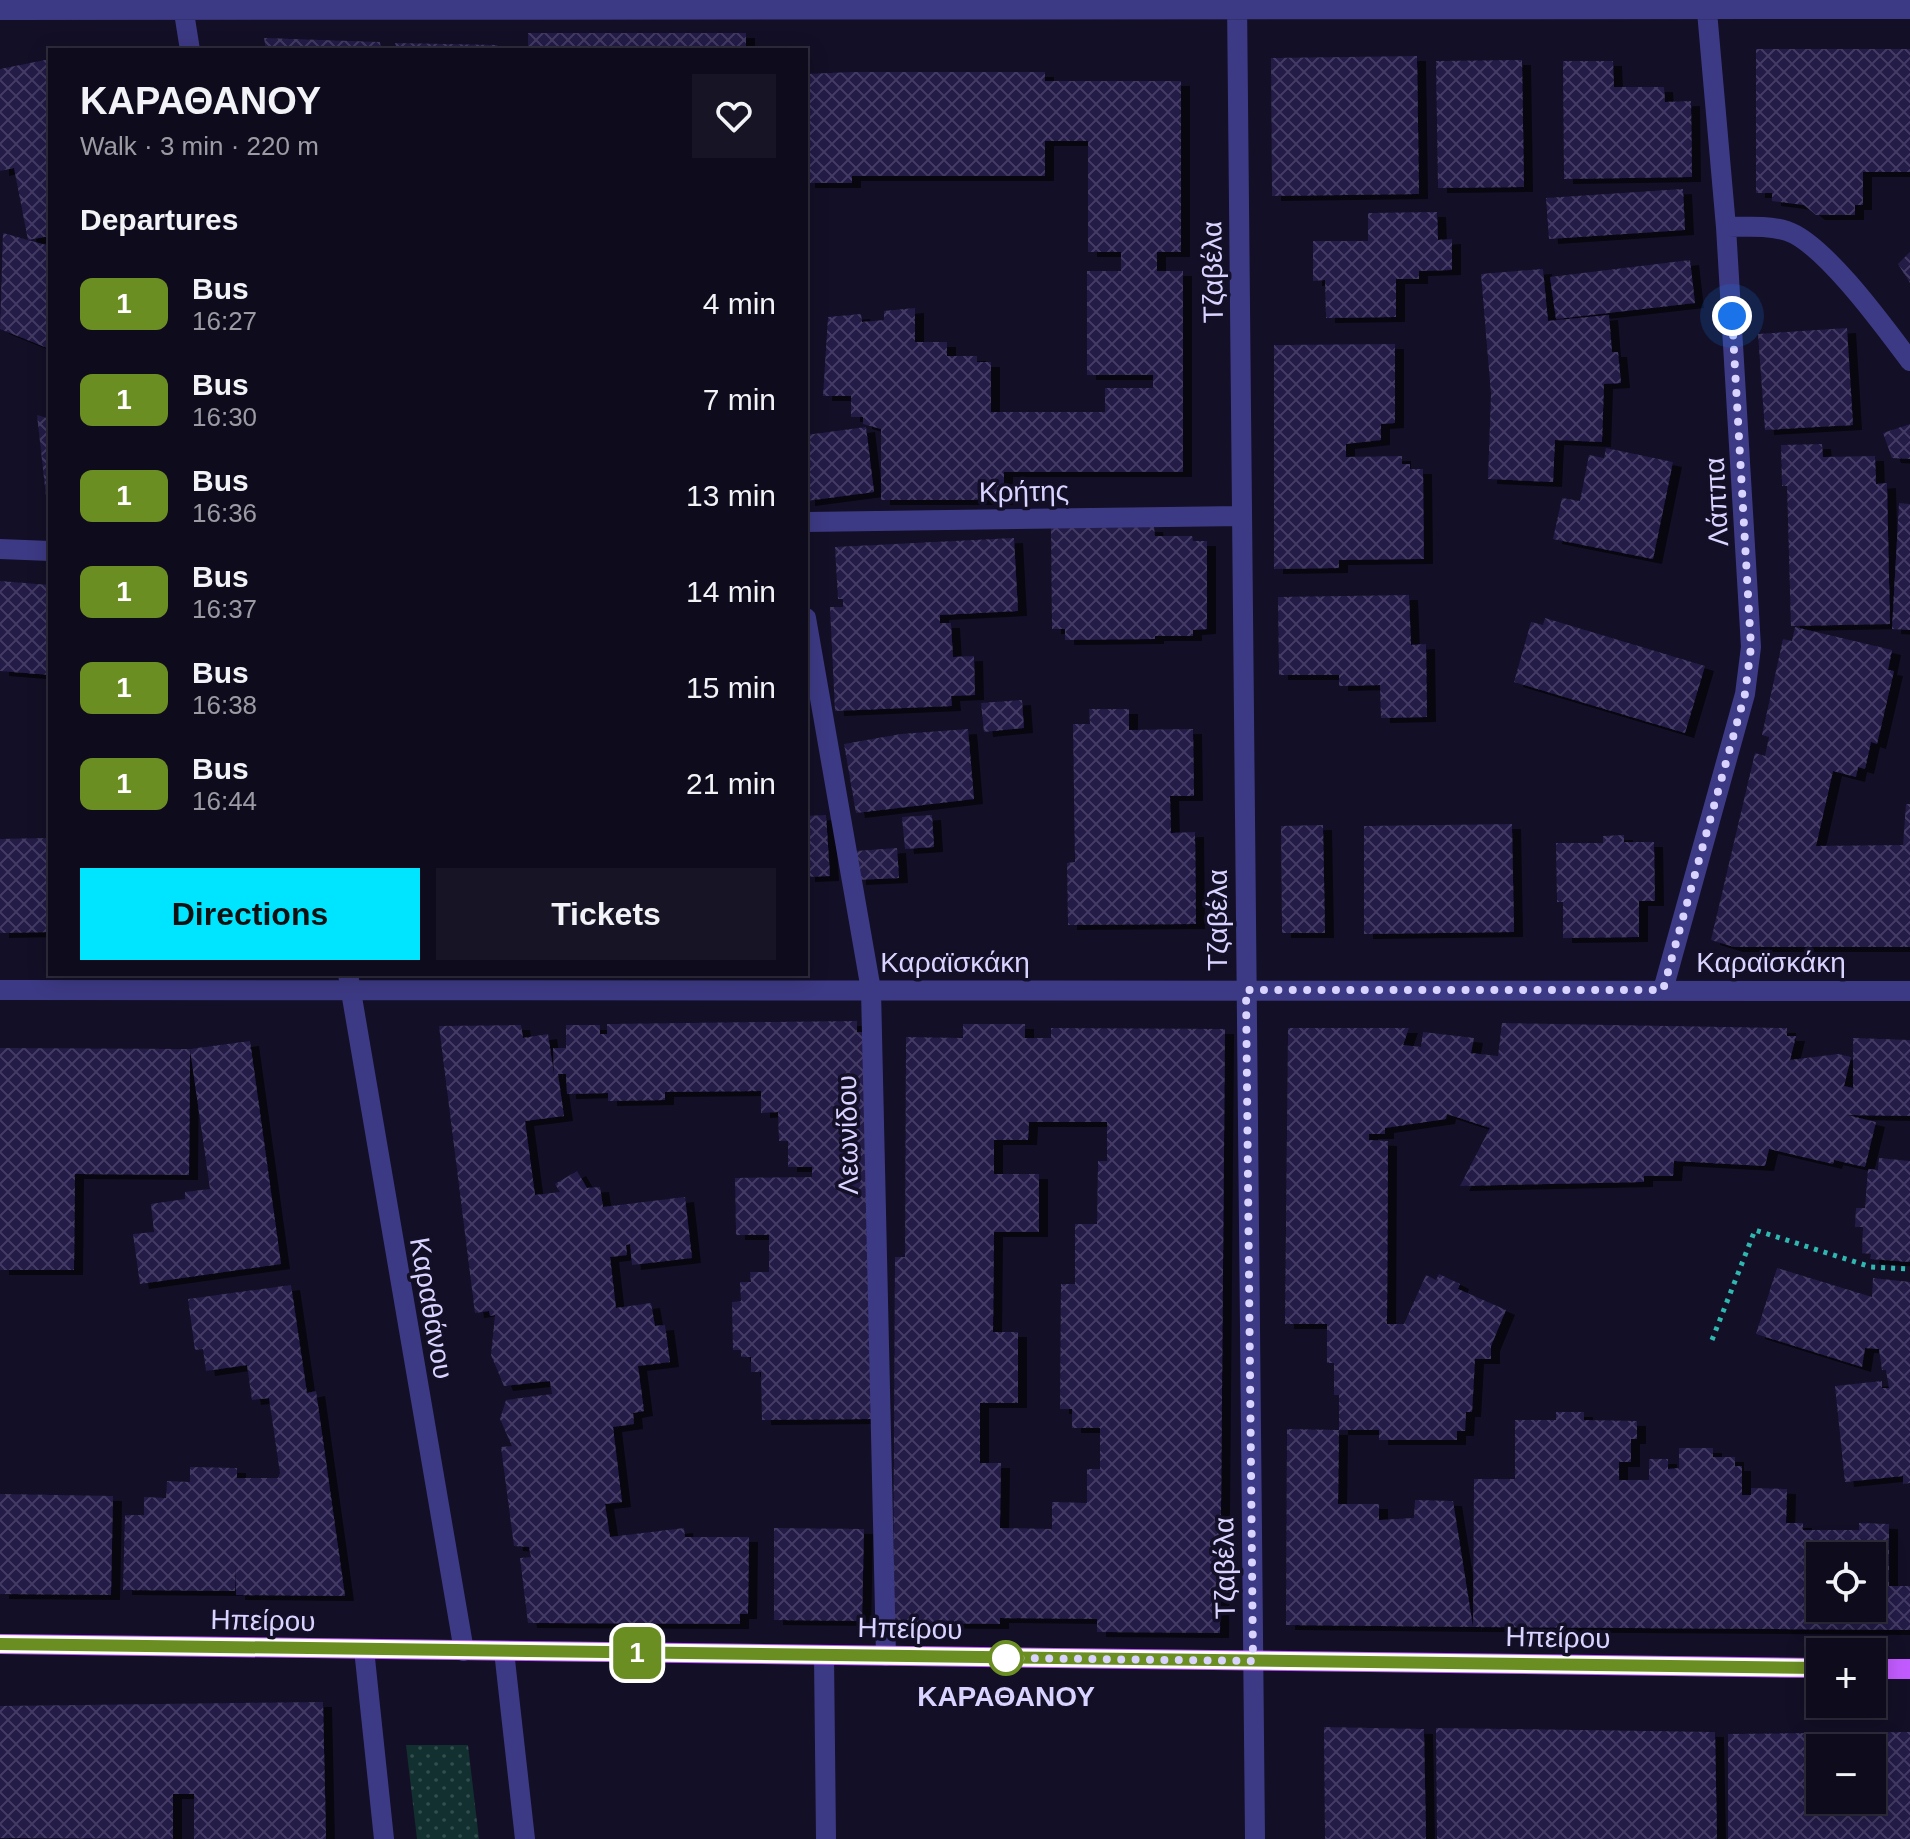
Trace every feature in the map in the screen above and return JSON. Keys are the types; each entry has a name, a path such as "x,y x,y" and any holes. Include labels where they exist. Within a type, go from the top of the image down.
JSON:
{"main road":[{"name":"Ηπείρου","path":"0,1644 1806,1668"},
{"path":"1886,1669 1910,1669"}],"street":[{"path":"182,4 190,48"},
{"path":"0,10 182,4 1707,4 1910,9"},
{"name":"Τζαβέλα","path":"1238,4 1255,1839"},
{"name":"Λάππα","path":"1663,990 1745,694 1751,647 1726,227 1707,4"},
{"path":"1726,227 1770,228 1793,234 1863,300 1910,361"},
{"name":"Κρήτης","path":"808,522 1242,516"},
{"path":"0,549 48,551"},
{"name":"Λεωνίδου","path":"808,629 871,990 886,1656"},
{"name":"Καραϊσκάκη","path":"0,990 349,982 871,990 1910,991"},
{"name":"Καραθάνου","path":"349,982 464,1651"},
{"path":"364,1649 384,1839"},
{"path":"504,1651 525,1839"},
{"path":"824,1655 826,1839"}],"path":[{"path":"1712,1340 1755,1230 1871,1267 1910,1269"}],"green space":[{"path":"406,1745 468,1745 479,1839 417,1839"}],"building":[{"path":"528,33 746,33 746,48 528,48"},
{"path":"264,38 380,42 381,48 266,48"},
{"path":"395,43 497,45 498,48 396,48"},
{"path":"1756,49 1910,49 1910,172 1863,172 1863,205 1855,205 1855,215 1816,215 1804,205 1772,201 1772,193 1756,193"},
{"path":"1417,56 1419,194 1272,196 1271,58"},
{"path":"48,59 48,236 28,240 14,168 0,171 0,69"},
{"path":"1522,60 1524,187 1438,188 1436,61"},
{"path":"1563,61 1613,61 1614,87 1664,87 1665,102 1691,101 1692,177 1564,179"},
{"path":"1045,72 1045,81 1181,81 1181,252 1157,252 1157,271 1183,271 1183,472 1004,472 1004,500 881,500 881,429 863,424 863,417 851,417 851,396 823,396 828,317 861,314 862,322 884,320 884,311 915,308 915,342 947,342 947,356 977,356 977,362 991,362 991,412 1105,412 1105,388 1153,388 1153,375 1087,375 1087,271 1121,271 1121,252 1088,252 1088,141 1045,141 1045,176 852,176 852,183 808,183 808,74"},
{"path":"1683,189 1685,230 1549,239 1546,198"},
{"path":"1437,212 1438,240 1452,239 1452,270 1419,271 1419,279 1396,279 1396,317 1326,318 1325,280 1313,281 1313,241 1368,241 1368,213"},
{"path":"3,233 48,245 48,348 0,329"},
{"path":"1910,252 1910,283 1898,264"},
{"path":"1690,260 1695,303 1556,319 1550,277"},
{"path":"1543,269 1548,321 1609,315 1612,352 1618,352 1621,383 1604,384 1602,442 1555,440 1553,482 1488,479 1491,394 1481,274"},
{"path":"1847,328 1853,425 1765,430 1758,334"},
{"path":"1395,344 1395,423 1381,424 1381,440 1346,444 1346,457 1402,456 1402,464 1410,464 1410,469 1423,469 1424,559 1339,560 1339,568 1274,569 1274,345"},
{"path":"37,415 48,418 48,514"},
{"path":"1910,424 1910,459 1892,458 1883,433"},
{"path":"866,427 874,492 808,501 808,435"},
{"path":"1822,444 1823,457 1875,456 1876,484 1887,483 1890,624 1791,626 1787,486 1782,486 1781,445"},
{"path":"1606,448 1673,462 1653,559 1553,539 1562,498 1580,501 1589,455 1604,458"},
{"path":"1899,503 1910,504 1910,630 1892,629"},
{"path":"1154,527 1155,536 1192,536 1193,541 1207,541 1207,629 1193,630 1193,636 1155,636 1155,639 1065,640 1065,629 1052,629 1051,528"},
{"path":"1014,538 1018,611 940,615 940,623 951,623 953,657 974,656 975,695 951,696 952,706 835,711 830,607 843,607 843,599 838,599 835,547"},
{"path":"0,581 48,585 48,675 0,671"},
{"path":"1409,595 1411,645 1426,644 1427,717 1381,718 1380,685 1339,686 1339,675 1279,675 1278,597"},
{"path":"1545,618 1705,666 1685,733 1514,682 1531,622 1543,625"},
{"path":"1795,627 1892,650 1888,670 1894,671 1877,744 1871,742 1865,769 1858,767 1856,777 1833,771 1816,846 1903,845 1906,804 1910,804 1910,947 1734,947 1711,940 1755,753 1765,756 1769,737 1762,735 1783,639 1792,641"},
{"path":"1022,700 1024,728 984,732 981,703"},
{"path":"1089,709 1129,709 1129,730 1193,729 1194,796 1170,796 1171,833 1195,832 1196,924 1068,925 1067,863 1075,862 1073,724 1090,724"},
{"path":"968,729 974,799 856,813 844,744 901,734"},
{"path":"826,815 830,876 808,877 808,816"},
{"path":"932,815 934,847 905,849 902,817"},
{"path":"1512,824 1514,932 1364,934 1364,826"},
{"path":"1323,825 1325,933 1282,933 1281,826"},
{"path":"1624,835 1624,842 1654,842 1655,901 1639,901 1639,937 1563,938 1563,902 1557,902 1556,843 1603,843 1603,836"},
{"path":"48,838 48,932 0,933 0,839"},
{"path":"897,848 899,878 857,880 856,851"},
{"path":"857,1021 857,1032 868,1032 873,1419 762,1420 761,1372 751,1372 751,1357 741,1357 741,1350 733,1350 732,1302 741,1301 740,1282 751,1282 750,1272 769,1272 769,1235 736,1235 735,1178 812,1177 812,1167 788,1167 788,1141 779,1141 778,1112 761,1113 761,1091 665,1092 665,1100 608,1101 608,1093 567,1094 566,1074 558,1074 564,1116 525,1121 535,1195 560,1192 555,1184 577,1171 587,1188 600,1187 603,1207 685,1197 692,1258 632,1265 630,1244 626,1245 627,1255 610,1257 616,1308 651,1303 655,1326 665,1325 670,1362 638,1366 644,1411 633,1413 634,1424 613,1427 622,1502 605,1504 610,1537 684,1528 685,1537 749,1537 748,1614 740,1614 740,1624 528,1623 520,1558 531,1557 529,1547 514,1546 501,1447 512,1446 500,1419 506,1400 552,1394 550,1381 504,1386 491,1355 495,1315 490,1316 489,1311 475,1313 439,1026 521,1025 523,1038 548,1034 554,1075 553,1048 566,1048 566,1025 600,1025 600,1034 607,1034 607,1024"},
{"path":"1502,1023 1787,1028 1787,1036 1796,1036 1790,1060 1838,1054 1851,1057 1844,1086 1853,1088 1853,1038 1910,1040 1910,1116 1847,1115 1876,1122 1865,1167 1834,1160 1833,1164 1769,1149 1765,1166 1674,1161 1673,1176 1644,1176 1644,1182 1460,1186 1490,1128 1447,1114 1446,1119 1385,1128 1385,1134 1369,1134 1369,1140 1388,1141 1387,1324 1404,1324 1426,1275 1436,1280 1439,1274 1460,1284 1458,1289 1506,1310 1491,1346 1491,1359 1475,1359 1472,1412 1466,1412 1465,1431 1457,1431 1457,1440 1379,1440 1379,1430 1339,1430 1339,1395 1334,1395 1334,1363 1327,1363 1327,1324 1285,1324 1288,1028 1409,1028 1403,1045 1421,1047 1423,1032 1474,1038 1471,1053 1498,1056"},
{"path":"963,1024 1025,1024 1025,1038 1051,1038 1051,1028 1225,1029 1220,1633 1097,1632 1097,1619 1000,1618 1000,1624 893,1623 895,1257 905,1257 906,1037 963,1038","holes":["1029,1122 1107,1122 1107,1161 1098,1161 1097,1224 1075,1224 1075,1284 1061,1284 1060,1409 1072,1409 1072,1428 1100,1428 1100,1469 1087,1469 1087,1503 1052,1502 1052,1529 1000,1528 1001,1463 980,1463 980,1403 1018,1403 1018,1332 993,1332 994,1232 1039,1232 1039,1174 994,1174 994,1140 1028,1140"]},
{"path":"250,1041 281,1264 140,1284 133,1234 154,1232 151,1204 185,1199 185,1192 210,1189 190,1049"},
{"path":"0,1048 190,1049 189,1175 75,1174 74,1270 0,1270"},
{"path":"1879,1158 1910,1161 1910,1262 1870,1259 1871,1254 1862,1253 1863,1227 1855,1227 1856,1208 1865,1208 1868,1169 1878,1170"},
{"path":"1777,1268 1872,1297 1873,1278 1910,1282 1910,1483 1903,1484 1903,1476 1845,1482 1835,1386 1882,1381 1882,1388 1889,1388 1886,1370 1882,1370 1879,1349 1865,1348 1862,1367 1756,1334"},
{"path":"291,1285 307,1393 316,1391 345,1596 236,1595 236,1564 235,1591 123,1590 125,1515 144,1515 144,1497 166,1498 167,1481 190,1482 190,1467 237,1468 237,1478 278,1478 280,1473 269,1398 252,1400 247,1365 206,1371 203,1349 195,1350 188,1299"},
{"path":"1556,1412 1584,1412 1584,1420 1637,1421 1637,1439 1631,1439 1631,1462 1619,1462 1619,1480 1649,1480 1649,1459 1668,1459 1668,1469 1679,1468 1679,1448 1713,1448 1713,1457 1735,1457 1735,1466 1742,1466 1742,1495 1751,1495 1751,1488 1787,1489 1786,1523 1803,1523 1803,1530 1859,1530 1859,1523 1889,1524 1889,1586 1910,1586 1910,1630 1473,1627 1474,1479 1515,1479 1515,1420 1556,1420"},
{"path":"1287,1429 1339,1430 1338,1504 1379,1504 1379,1520 1414,1518 1415,1500 1453,1501 1473,1627 1286,1625"},
{"path":"0,1494 113,1496 111,1595 0,1594"},
{"path":"774,1528 864,1529 862,1621 774,1620"},
{"path":"323,1702 326,1839 194,1839 194,1794 173,1794 173,1839 0,1838 0,1706"},
{"path":"1324,1727 1424,1729 1426,1839 1325,1839"},
{"path":"1436,1728 1715,1732 1717,1839 1437,1839"},
{"path":"1910,1732 1910,1839 1728,1839 1728,1734"}],"bus line":[{"name":"1","path":"0,1644 1806,1668"}],"place":[{"name":"ΚΑΡΑΘΑΝΟΥ","path":"1006,1658"}],"route":[{"path":"1006,1658 1253,1661 1246,990 1663,990 1745,694 1751,647 1732,316"}]}
